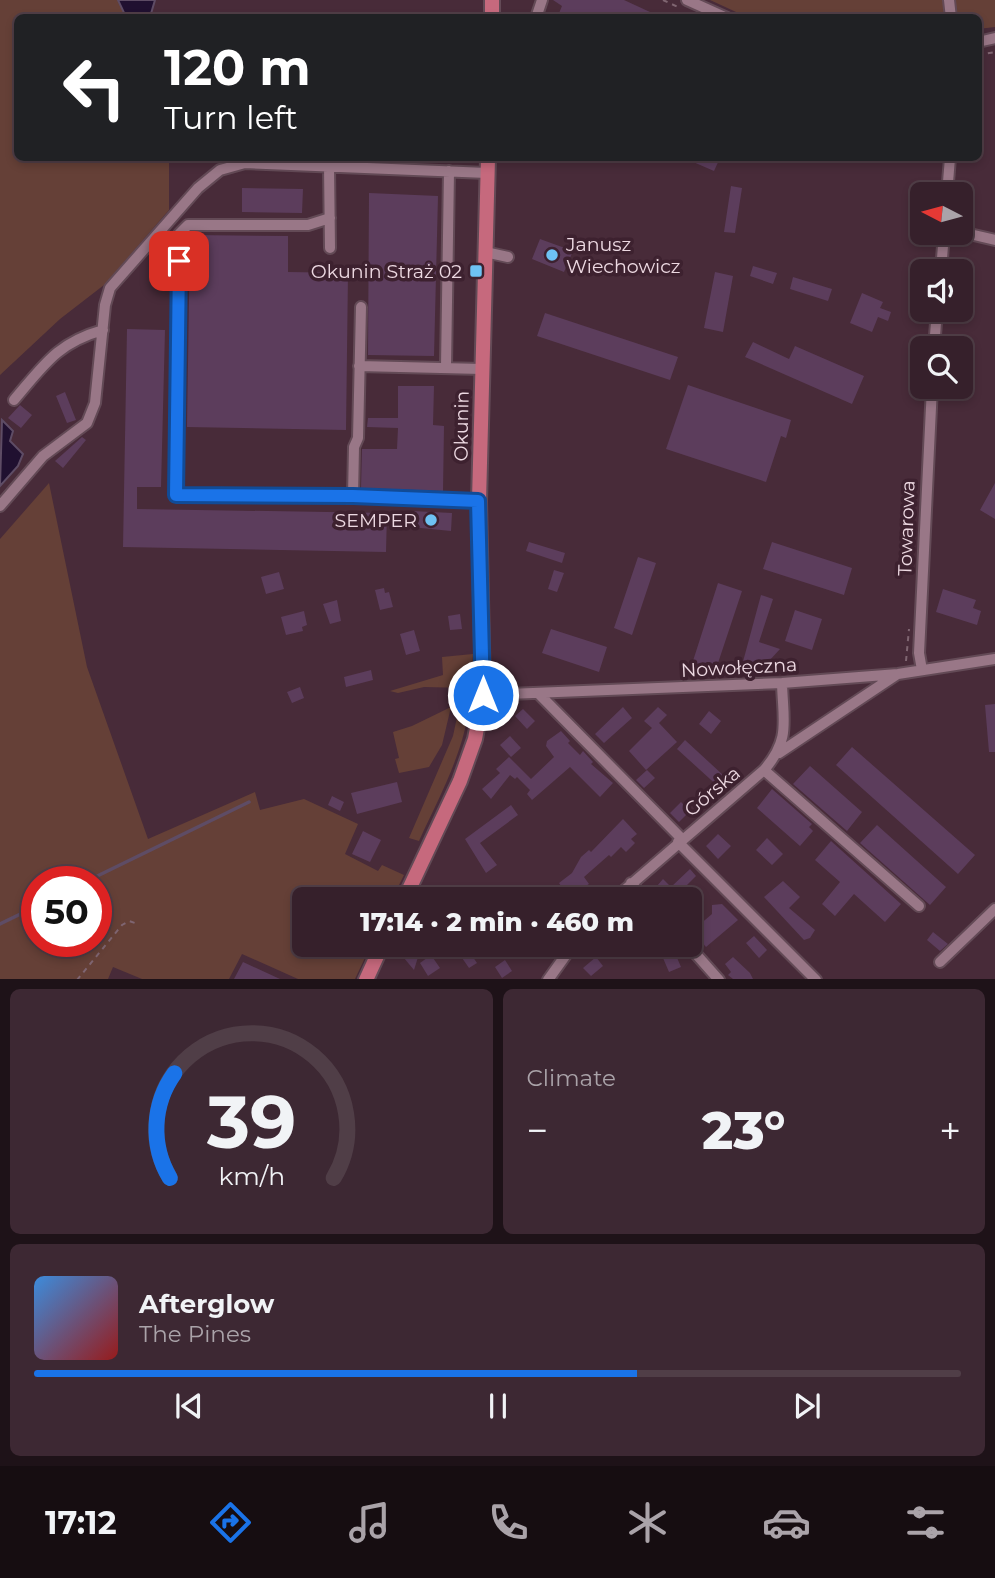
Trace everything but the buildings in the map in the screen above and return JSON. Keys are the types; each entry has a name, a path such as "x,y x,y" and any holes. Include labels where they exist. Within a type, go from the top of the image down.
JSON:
{"main road":[{"name":"Okunin","path":"410,887 460,781 475,739 483,695 478,501 487,165"},
{"path":"366,979 376,957"}],"street":[{"path":"687,0 718,14"},
{"path":"948,182 950,161"},
{"path":"0,506 43,456 87,423 95,403 110,288 198,188 220,170 245,163 449,171 487,165"},
{"path":"329,166 330,248"},
{"path":"446,367 449,171"},
{"path":"330,218 308,225 188,225 179,234 176,495 353,496 478,501"},
{"path":"973,235 995,240"},
{"path":"485,252 508,257"},
{"path":"353,496 354,447 358,438 360,307"},
{"path":"14,400 60,348 77,337 103,330"},
{"path":"359,366 482,369"},
{"name":"Towarowa","path":"922,670 919,653 931,399"},
{"name":"Nowołęczna","path":"483,695 540,695 782,683 898,674 995,659"},
{"name":"Górska","path":"627,887 764,770 779,753 898,674"},
{"path":"779,753 785,729 782,683"},
{"path":"540,695 817,979"},
{"path":"764,770 919,906"},
{"path":"631,883 635,887"},
{"path":"940,962 995,909"},
{"path":"548,979 564,957"},
{"path":"699,957 719,979"}],"path":[{"path":"77,979 122,925 130,921 138,924"}],"shaded area":[{"path":"0,0 118,0 125,14 14,14 14,161 169,161 169,210 104,285 60,319 0,375"},
{"path":"118,0 155,0 151,14 125,14"},
{"path":"710,0 995,0 995,27 982,29 982,14 740,14"},
{"path":"2,420 13,431 10,441 23,454 18,466 0,486"},
{"path":"49,483 87,667 148,839 255,792 260,810 304,799 358,824 345,854 378,871 382,865 404,875 398,887 292,887 292,957 365,957 355,979 298,979 242,954 229,979 142,979 113,967 108,979 0,979 0,539"},
{"path":"473,654 471,681 467,688 424,687 398,693 390,691 443,675 442,657"},
{"path":"470,700 463,737 443,790 419,841 409,838 453,736 460,703"},
{"path":"451,707 442,745 429,767 399,773 395,759 399,758 393,732"}],"waterway":[{"path":"112,869 249,802"},
{"path":"0,924 21,914"}],"place":[{"name":"Janusz Wiechowicz","path":"552,255"},
{"name":"Okunin Straż 02","path":"476,271"},
{"name":"SEMPER","path":"431,520"}],"route":[{"path":"179,261 176,495 353,496 478,501 483,695"}]}
